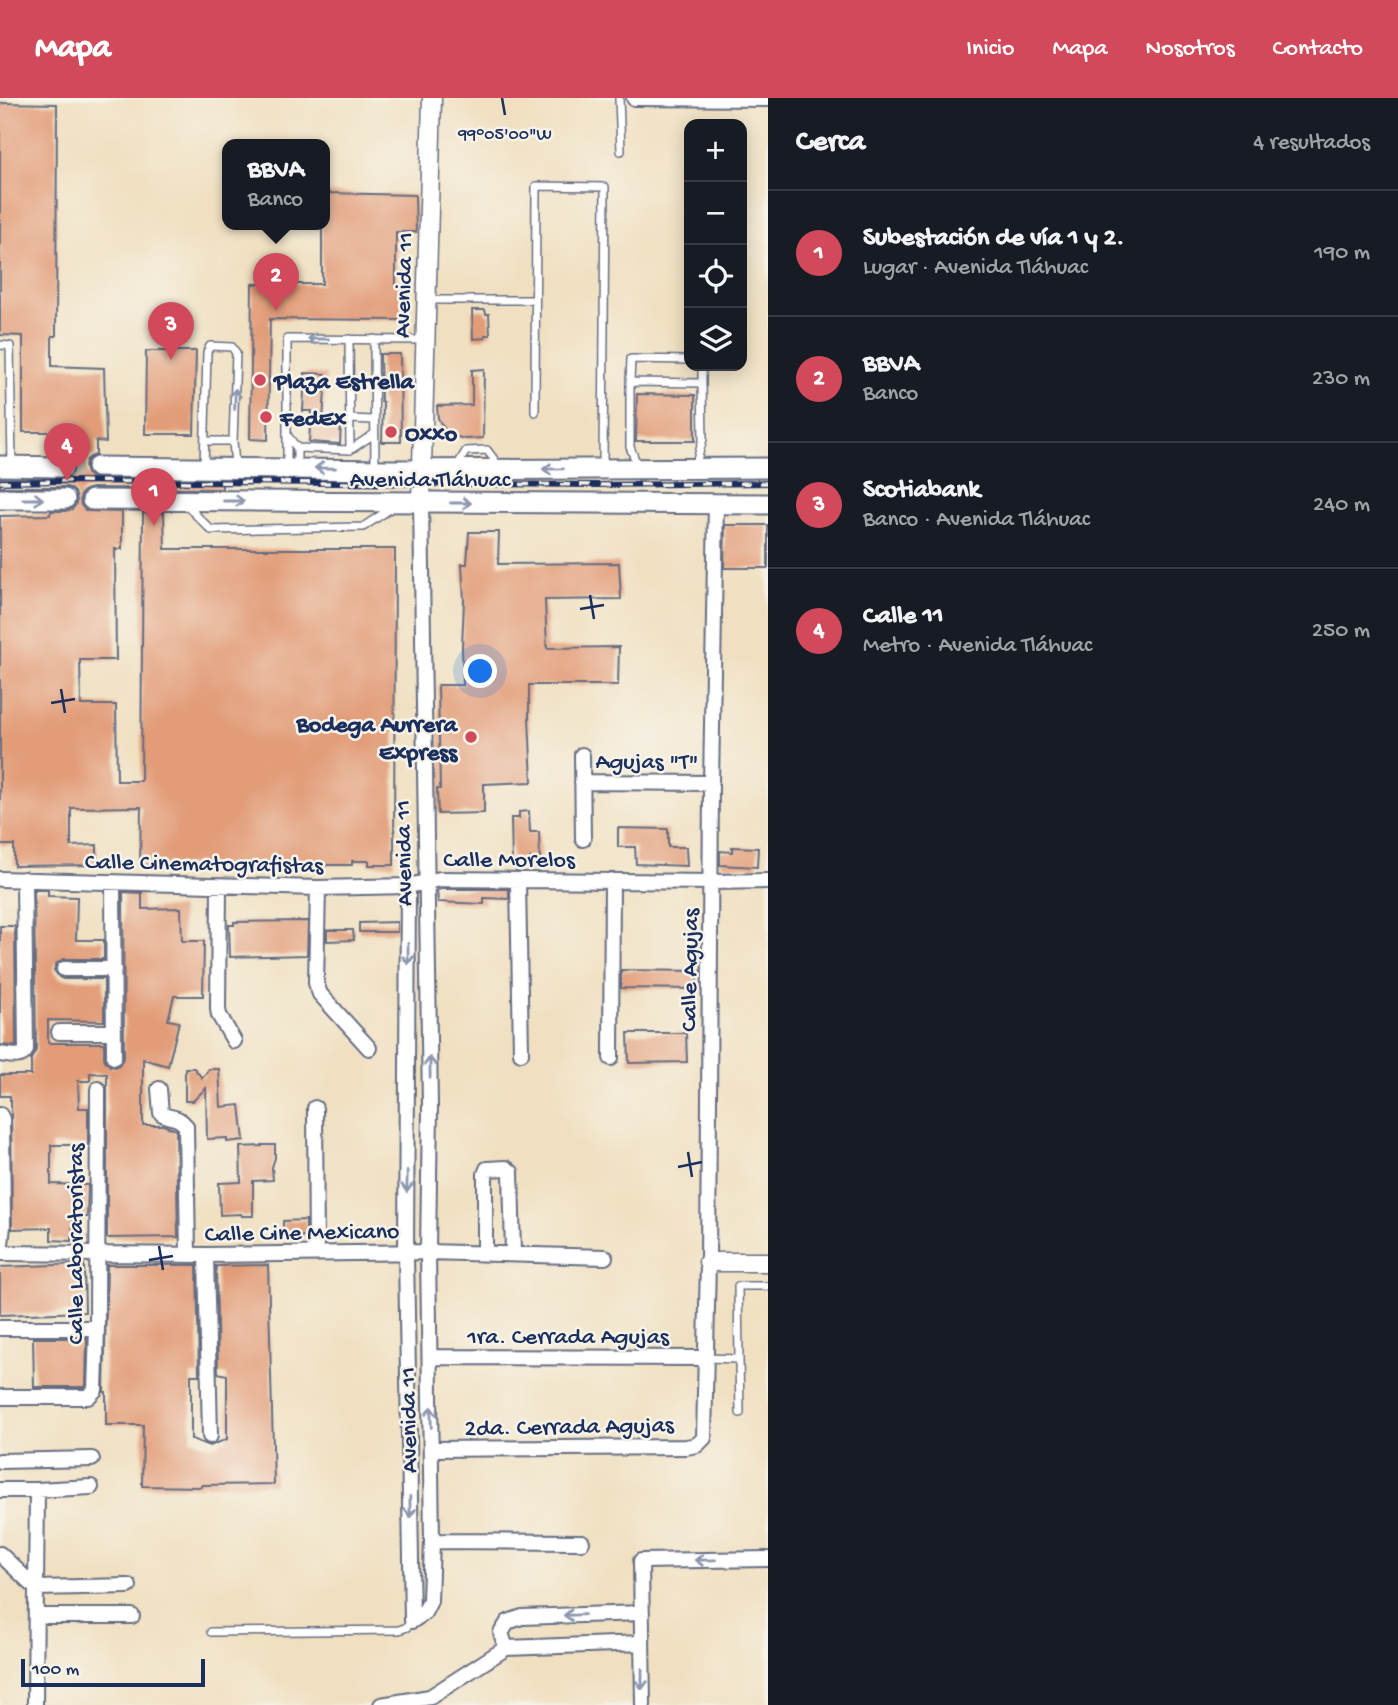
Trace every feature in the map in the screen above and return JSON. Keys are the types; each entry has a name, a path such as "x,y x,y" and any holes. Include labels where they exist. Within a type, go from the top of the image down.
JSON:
{"main road":[{"path":"6,466 63,467"},
{"name":"Avenida Tláhuac","path":"97,467 422,470 768,468"},
{"path":"0,499 65,499"},
{"name":"Avenida Tláhuac","path":"92,500 768,503"}],"street":[{"name":"Avenida 11","path":"408,886 406,1253 412,1620 424,1613 428,1607 432,1541 428,1252 430,1106 421,502 432,98"},
{"path":"634,98 768,99"},
{"name":"Calle Agujas","path":"704,1438 716,503"},
{"path":"582,755 583,839"},
{"name":"Agujas \"T\"","path":"582,782 711,783"},
{"name":"Calle Cinematografistas","path":"0,879 318,888 408,886"},
{"path":"0,1054 21,1055 26,1050 24,879"},
{"name":"Calle Morelos","path":"408,886 440,880 768,881"},
{"path":"518,881 521,1053"},
{"path":"611,1058 612,881"},
{"path":"113,883 114,1057"},
{"path":"219,886 218,1009 233,1041"},
{"path":"318,888 316,983 320,994 369,1048"},
{"path":"64,969 114,969"},
{"path":"60,1032 113,1032"},
{"name":"Calle Laboratoristas","path":"0,1396 88,1397 94,1390 97,1328 98,1089"},
{"path":"159,1089 161,1113 181,1120 186,1126 188,1255"},
{"path":"408,1107 430,1106"},
{"path":"315,1108 316,1254"},
{"path":"0,1115 3,1226 0,1253"},
{"path":"485,1254 485,1174 487,1169 506,1168 511,1172 513,1254"},
{"name":"Calle Cine Mexicano","path":"0,1253 206,1255 428,1252 605,1257"},
{"path":"206,1255 209,1436"},
{"path":"708,1262 768,1262"},
{"path":"0,1328 97,1328"},
{"name":"1ra. Cerrada Agujas","path":"430,1357 706,1358"},
{"name":"2da. Cerrada Agujas","path":"432,1449 686,1447 697,1445 704,1438"},
{"path":"0,1461 92,1459"},
{"path":"0,1490 91,1488"},
{"path":"35,1705 37,1490"},
{"path":"432,1541 582,1542"},
{"path":"0,1554 36,1588 128,1587"},
{"path":"643,1705 641,1561 768,1559"},
{"path":"506,1648 500,1633 508,1622 522,1617 642,1613"},
{"path":"37,1616 132,1616"},
{"path":"381,1705 430,1697 506,1648 642,1643"}],"lane":[{"path":"619,98 621,151"},
{"path":"535,412 536,186 605,187 603,468"},
{"path":"426,300 536,300"},
{"path":"292,468 287,434 287,339 424,340"},
{"path":"349,339 350,450"},
{"path":"374,339 375,469"},
{"path":"0,345 10,346 10,445 6,466"},
{"path":"204,468 206,352 210,346 232,346 236,353 233,441 235,467"},
{"path":"639,468 630,447 631,359 684,360"},
{"path":"694,467 703,439 702,371"},
{"path":"630,382 702,383"},
{"path":"350,419 374,420"},
{"path":"287,434 297,447 350,450 374,434"},
{"path":"205,441 233,441"},
{"path":"0,445 10,445"},
{"path":"292,468 297,447"},
{"path":"181,500 211,530 363,527 399,502"},
{"path":"740,1413 738,1286 768,1286"},
{"path":"706,1358 739,1360"},
{"path":"211,1632 399,1630 407,1627 412,1620"}],"building":[{"path":"0,103 57,104 56,336 52,336 52,366 104,368 106,442 96,441 96,455 86,461 87,474 97,479 222,481 222,489 92,488 81,494 81,505 86,511 122,512 122,549 115,549 116,660 80,660 81,705 116,705 117,781 141,781 143,513 164,513 165,549 395,549 394,865 369,865 369,861 352,861 352,865 140,865 141,807 71,808 71,846 97,845 97,865 14,866 14,845 0,845 0,516 50,515 51,511 72,509 77,500 75,492 66,487 0,487 0,478 68,478 75,467 70,457 63,455 63,432 23,432 23,336 0,335"},
{"path":"330,193 415,195 416,232 396,232 396,285 402,286 402,320 270,319 268,440 250,439 252,284 322,284 322,230 330,230"},
{"path":"472,310 485,310 486,314 489,314 490,335 485,335 485,338 473,339"},
{"path":"146,351 196,351 194,434 145,434"},
{"path":"380,354 400,354 401,442 382,442"},
{"path":"484,369 483,438 465,439 454,436 441,424 437,406 472,405 472,370"},
{"path":"305,373 326,374 323,421 341,422 340,444 309,442 311,411 303,411"},
{"path":"637,394 695,395 695,441 636,441"},
{"path":"725,525 768,525 768,568 724,568"},
{"path":"469,532 499,532 498,564 619,563 621,599 545,600 547,648 619,647 618,685 529,685 532,782 484,784 484,813 438,814 438,685 463,685 462,564 467,564"},
{"path":"529,811 530,832 539,832 540,859 530,858 531,863 512,864 511,818 519,818 519,812"},
{"path":"618,828 668,829 668,847 686,847 687,866 636,864 635,847 618,847"},
{"path":"732,847 758,848 757,867 720,865 720,851 732,852"},
{"path":"509,889 509,899 484,898 484,904 438,902 437,890"},
{"path":"34,890 48,890 48,896 77,897 76,940 104,940 104,959 63,959 56,964 54,970 63,979 104,979 104,1021 48,1020 48,1043 104,1043 104,1058 110,1066 119,1065 124,1057 123,892 142,893 142,909 181,908 182,941 204,941 203,996 174,996 168,1020 179,1022 168,1066 143,1059 143,1125 163,1125 176,1130 178,1237 107,1238 107,1074 90,1073 90,1081 78,1081 79,1108 88,1108 88,1145 51,1145 51,1184 88,1185 87,1217 73,1217 72,1241 51,1240 51,1228 12,1229 11,1100 10,1096 0,1096 0,1075 31,1075 31,1059 36,1050"},
{"path":"308,921 307,955 230,957 229,925 234,925 234,922"},
{"path":"397,922 397,932 359,932 359,923"},
{"path":"0,926 15,926 16,1046 0,1045"},
{"path":"327,930 353,930 354,940 327,941"},
{"path":"621,970 697,971 697,989 621,988"},
{"path":"628,1033 686,1033 687,1062 629,1063"},
{"path":"185,1068 194,1068 202,1078 209,1069 219,1069 221,1107 240,1105 244,1140 227,1142 227,1138 207,1139 206,1088 193,1101 185,1101"},
{"path":"275,1145 273,1180 253,1181 253,1216 220,1215 219,1183 241,1182 240,1147"},
{"path":"306,1220 306,1236 283,1237 283,1221"},
{"path":"84,1264 85,1312 0,1315 0,1267"},
{"path":"107,1265 197,1265 199,1375 191,1375 191,1439 210,1446 227,1439 227,1375 218,1373 216,1266 268,1265 274,1484 142,1486 143,1425 106,1425 104,1392"},
{"path":"33,1338 87,1338 86,1386 34,1387"}],"tunnel":[{"path":"63,467 97,467"}],"railway":[{"path":"0,482 600,485 768,483"}],"place":[{"name":"BBVA","path":"276,311"},
{"name":"Scotiabank","path":"171,360"},
{"name":"Plaza Estrella","path":"260,380"},
{"name":"FedEx","path":"266,417"},
{"name":"Oxxo","path":"391,432"},
{"name":"Calle 11","path":"67,481"},
{"name":"Subestación de vía 1 y 2.","path":"154,526"},
{"name":"Bodega Aurrera Express","path":"471,737"}]}
